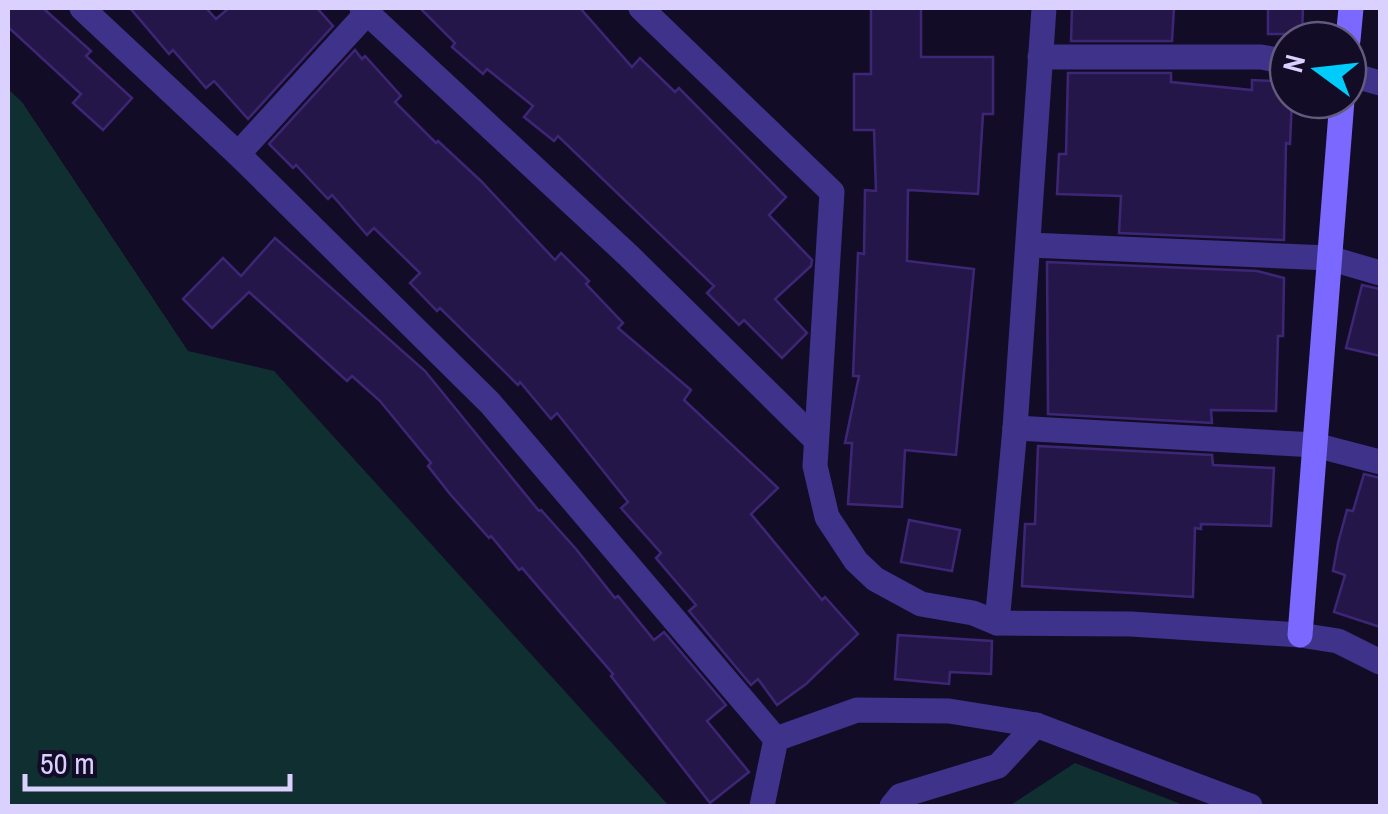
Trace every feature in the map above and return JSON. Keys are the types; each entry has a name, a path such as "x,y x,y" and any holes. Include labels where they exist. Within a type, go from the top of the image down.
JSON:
{"street":[{"path":"82,8 238,154 490,403 776,739"},
{"path":"640,8 832,192 815,439 819,492 827,517 856,561 897,594 996,623 1132,624 1300,635 1338,640 1380,662"},
{"path":"996,623 1016,428 1044,8"},
{"path":"238,154 364,10 630,257 815,439"},
{"path":"1040,56 1268,58"},
{"path":"1300,635 1340,120"},
{"path":"1029,245 1329,258 1380,272"},
{"path":"1016,428 1315,445 1380,462"},
{"path":"776,739 857,710 949,711 1036,725 1250,806"},
{"path":"892,806 900,796 998,766 1036,725"},
{"path":"762,806 776,739"}],"green space":[{"path":"8,89 22,102 188,351 274,371 669,806 8,806"},
{"path":"1075,763 1186,806 1009,806"}],"building":[{"path":"8,8 43,8 91,51 86,56 132,98 103,130 73,103 81,94 8,27"},
{"path":"130,8 206,8 216,19 229,8 317,8 333,26 248,119 214,81 206,88 173,50 169,54"},
{"path":"420,8 580,8 632,67 640,58 675,92 679,88 786,197 769,215 812,260 811,266 775,299 807,333 782,358 744,320 739,325 707,293 714,286 558,136 554,141 524,117 533,106 487,69 483,74 452,47 455,43"},
{"path":"871,8 921,8 921,57 993,57 993,114 983,114 978,194 908,190 907,261 974,269 956,455 905,450 902,507 848,504 852,443 845,443 859,376 853,376 858,253 864,254 865,190 876,191 874,130 854,130 854,74 871,74"},
{"path":"1072,8 1174,8 1172,41 1071,41"},
{"path":"1268,8 1303,8 1303,20 1268,20"},
{"path":"355,50 401,96 395,102 436,143 481,181 555,260 561,253 589,281 586,284 623,323 618,328 691,390 684,400 778,488 751,514 822,600 825,597 858,634 806,684 777,705 758,679 751,685 689,611 696,605 656,558 661,553 621,508 628,502 557,413 551,419 520,382 518,385 440,308 437,311 410,283 420,273 374,228 367,235 332,195 328,199 296,165 293,168 269,144"},
{"path":"1068,73 1171,73 1171,82 1252,90 1252,80 1268,81 1268,120 1291,120 1290,144 1286,143 1284,240 1119,233 1121,196 1057,194 1059,154 1066,154"},
{"path":"275,238 425,371 615,598 618,596 654,640 664,632 726,705 707,721 749,772 710,803 613,674 522,568 519,570 450,494 428,466 431,463 380,401 352,376 347,381 249,292 212,328 183,299 223,258 241,276"},
{"path":"1047,262 1257,271 1284,278 1276,411 1211,410 1212,423 1048,414"},
{"path":"1362,285 1380,289 1380,356 1346,348"},
{"path":"1038,446 1212,455 1213,465 1274,468 1271,526 1201,524 1201,529 1195,528 1193,597 1022,586 1025,524 1035,524"},
{"path":"1364,474 1380,478 1380,627 1334,612 1345,575 1333,571 1338,543 1347,510 1353,511"},
{"path":"909,520 960,530 952,571 901,562"},
{"path":"898,635 992,641 991,674 950,672 949,684 895,679"}]}
